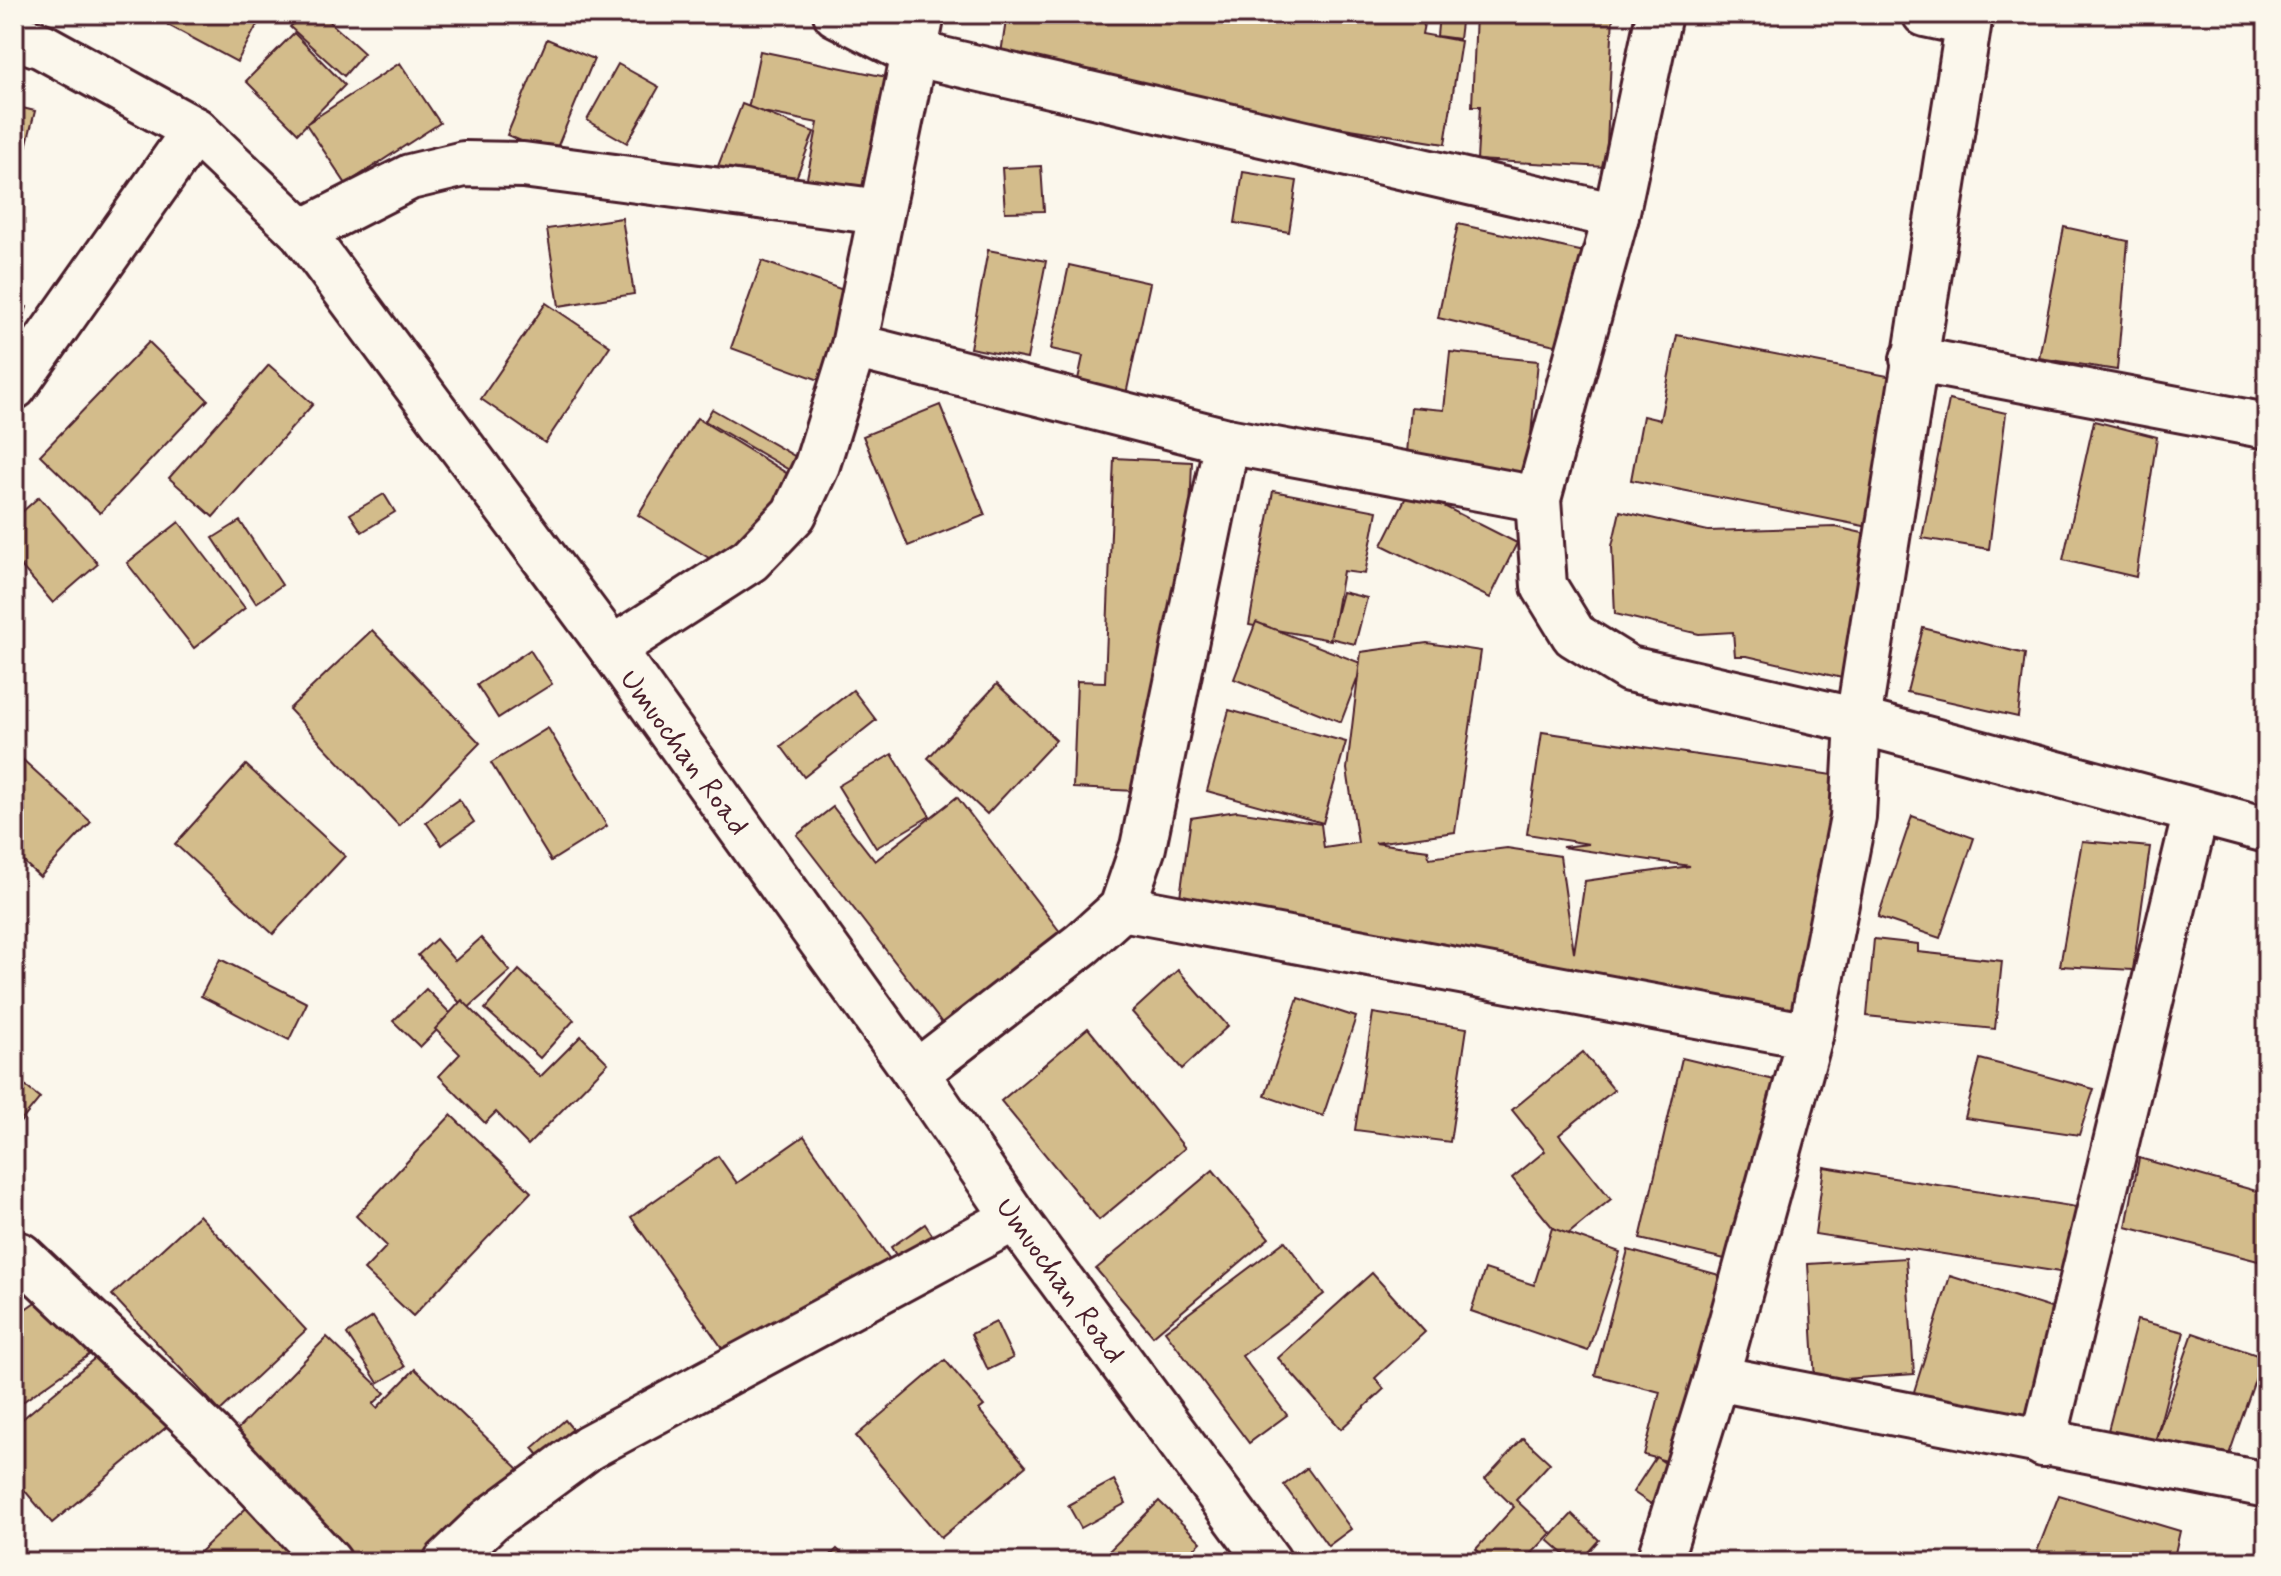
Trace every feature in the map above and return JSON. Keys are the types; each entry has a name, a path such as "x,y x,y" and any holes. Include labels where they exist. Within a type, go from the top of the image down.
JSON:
{"street":[{"path":"836,14 1616,216"},
{"path":"1659,14 1616,216 1538,499 1544,586 1574,635 1629,669 1858,721 2267,830"},
{"path":"1659,1562 1716,1378 1810,1036 1853,817 1858,721 1968,18 1925,14"},
{"path":"612,649 750,560 794,514 817,465 854,346 917,34"},
{"name":"Umuochan Road","path":"14,36 42,46 195,130 302,232 612,649 916,1073 1015,1218 1269,1562"},
{"path":"14,387 195,130"},
{"path":"302,232 410,177 464,164 523,165 881,212"},
{"path":"854,346 1227,441 1538,499"},
{"path":"1913,359 2267,426"},
{"path":"916,1073 1082,944 1122,908 1143,847 1227,441"},
{"path":"2043,1444 2196,812"},
{"path":"1122,908 1810,1036"},
{"path":"446,1562 490,1520 589,1447 1015,1218"},
{"path":"20,1255 211,1436 329,1562"},
{"path":"1716,1378 2043,1444 2267,1485"}],"building":[{"path":"174,14 263,14 237,62 168,25"},
{"path":"303,14 321,14 364,53 344,76 290,27"},
{"path":"1007,14 1426,14 1422,34 1461,41 1445,144 998,73"},
{"path":"1439,14 1462,14 1459,39 1437,36"},
{"path":"1476,14 1613,14 1606,167 1477,160 1480,106 1472,106"},
{"path":"294,33 345,85 298,133 246,81"},
{"path":"547,39 594,59 554,155 507,135"},
{"path":"760,51 901,80 874,213 803,198 818,123 748,109"},
{"path":"400,63 440,123 346,184 306,124"},
{"path":"618,64 659,87 627,143 587,120"},
{"path":"742,104 814,132 784,209 712,182"},
{"path":"14,106 35,111 14,196"},
{"path":"1041,166 1044,211 1005,212 1002,168"},
{"path":"1243,172 1297,181 1289,232 1235,223"},
{"path":"622,218 634,294 559,306 547,229"},
{"path":"1458,224 1589,253 1568,348 1438,318"},
{"path":"2064,227 2128,241 2117,370 2039,358"},
{"path":"988,250 1046,261 1027,359 970,348"},
{"path":"762,261 874,301 844,389 731,348"},
{"path":"1069,265 1150,283 1125,399 1076,389 1083,356 1051,349"},
{"path":"14,302 27,307 14,344"},
{"path":"546,303 610,346 545,443 481,399"},
{"path":"1677,335 1898,378 1869,527 1631,480 1643,416 1660,420"},
{"path":"149,342 208,400 100,513 40,455"},
{"path":"1450,352 1538,361 1526,488 1405,476 1411,407 1444,410"},
{"path":"269,365 313,404 213,517 169,478"},
{"path":"1949,400 2006,413 1989,549 1922,538"},
{"path":"940,405 985,515 908,546 863,436"},
{"path":"712,409 817,469 810,482 705,421"},
{"path":"697,418 814,490 742,578 638,515"},
{"path":"2094,421 2157,437 2136,577 2063,560"},
{"path":"1114,458 1192,462 1179,793 1073,788 1077,681 1105,682"},
{"path":"1410,489 1517,543 1490,598 1382,545"},
{"path":"1273,491 1377,511 1365,574 1343,571 1331,640 1249,625"},
{"path":"384,494 395,512 362,532 350,514"},
{"path":"39,497 98,564 53,603 14,558 14,519"},
{"path":"1620,511 1708,531 1836,527 1880,537 1855,681 1747,656 1735,656 1733,632 1699,634 1615,614 1612,546"},
{"path":"240,521 282,585 256,603 213,538"},
{"path":"179,522 245,608 194,648 127,563"},
{"path":"1342,592 1367,598 1355,644 1330,638"},
{"path":"1256,622 1363,664 1341,722 1234,679"},
{"path":"1923,628 2025,654 2018,717 1907,692"},
{"path":"372,630 480,743 399,826 289,709"},
{"path":"1427,643 1481,651 1455,832 1375,843 1428,850 1429,858 1507,848 1560,856 1574,953 1585,881 1690,866 1562,847 1589,844 1527,834 1542,732 1839,776 1805,1019 1574,984 1572,967 1520,975 1251,935 1185,944 1179,904 1191,818 1237,811 1321,824 1324,848 1358,843 1347,769 1361,652"},
{"path":"530,650 552,684 498,718 477,685"},
{"path":"997,684 1056,740 987,814 928,758"},
{"path":"853,690 876,720 804,777 781,746"},
{"path":"1229,710 1346,742 1323,823 1207,791"},
{"path":"548,728 607,826 551,861 491,763"},
{"path":"892,754 930,816 876,848 838,786"},
{"path":"21,758 91,822 40,877 14,853 14,765"},
{"path":"246,765 345,856 273,934 175,844"},
{"path":"957,797 1077,954 959,1045 797,835 833,807 875,861"},
{"path":"459,799 474,822 442,845 426,822"},
{"path":"1912,816 1974,838 1940,938 1878,917"},
{"path":"2082,841 2150,847 2133,970 2060,966"},
{"path":"481,938 510,971 466,1010 418,955 436,939 455,961"},
{"path":"1874,939 1918,944 1918,952 2002,961 1995,1029 1867,1016"},
{"path":"220,959 307,1003 289,1040 201,996"},
{"path":"519,970 574,1020 540,1058 485,1009"},
{"path":"1178,970 1228,1026 1182,1069 1132,1012"},
{"path":"426,989 452,1015 420,1047 393,1021"},
{"path":"1298,998 1356,1017 1323,1116 1265,1096"},
{"path":"462,1000 540,1077 581,1036 608,1063 528,1145 496,1112 485,1123 439,1076 460,1054 435,1029"},
{"path":"1373,1013 1467,1028 1450,1142 1355,1130"},
{"path":"1088,1028 1185,1148 1099,1220 1001,1101"},
{"path":"1583,1052 1614,1090 1559,1135 1611,1199 1562,1239 1512,1178 1545,1151 1512,1110"},
{"path":"1682,1058 1787,1083 1746,1264 1640,1239"},
{"path":"1980,1059 2094,1089 2079,1135 1965,1118"},
{"path":"14,1077 40,1098 14,1130"},
{"path":"451,1115 531,1192 413,1316 364,1270 387,1246 356,1216"},
{"path":"804,1136 900,1274 745,1381 631,1217 718,1156 737,1183"},
{"path":"2139,1158 2267,1194 2267,1242 2262,1262 2126,1227"},
{"path":"1824,1167 2089,1209 2079,1275 1815,1234"},
{"path":"1213,1170 1269,1238 1153,1336 1096,1269"},
{"path":"199,1215 306,1330 220,1411 112,1295"},
{"path":"925,1224 941,1248 906,1271 891,1247"},
{"path":"1552,1228 1620,1252 1588,1351 1471,1311 1485,1269 1534,1285"},
{"path":"1285,1241 1324,1294 1242,1356 1287,1415 1249,1443 1165,1331"},
{"path":"1628,1250 1741,1281 1693,1468 1644,1455 1660,1392 1595,1375"},
{"path":"1906,1258 1914,1374 1815,1381 1808,1264"},
{"path":"1372,1273 1425,1332 1375,1378 1384,1389 1341,1429 1278,1358"},
{"path":"1950,1276 2082,1318 2044,1440 1912,1398"},
{"path":"68,1279 110,1340 14,1408 14,1317"},
{"path":"373,1317 405,1367 378,1383 347,1334"},
{"path":"2137,1320 2184,1332 2152,1454 2105,1442"},
{"path":"996,1322 1013,1358 988,1370 971,1334"},
{"path":"2193,1333 2263,1357 2225,1466 2155,1442"},
{"path":"327,1337 385,1393 373,1404 377,1408 415,1369 520,1470 431,1562 360,1562 230,1437"},
{"path":"107,1348 170,1424 52,1523 14,1478 14,1426"},
{"path":"945,1360 984,1406 979,1410 1026,1466 941,1538 856,1436"},
{"path":"565,1420 579,1437 547,1465 533,1448"},
{"path":"1523,1438 1550,1463 1516,1500 1551,1533 1524,1562 1489,1562 1476,1549 1514,1507 1485,1479"},
{"path":"1656,1457 1686,1477 1663,1512 1633,1492"},
{"path":"1307,1468 1351,1529 1328,1546 1284,1485"},
{"path":"1114,1480 1126,1503 1081,1528 1068,1505"},
{"path":"2059,1495 2180,1531 2173,1562 2033,1562"},
{"path":"259,1496 321,1562 189,1562"},
{"path":"1159,1501 1201,1542 1181,1562 1098,1562"},
{"path":"14,1508 24,1518 14,1528"},
{"path":"1572,1514 1599,1540 1579,1562 1573,1562 1548,1540"},
{"path":"837,1549 851,1562 824,1562"}]}
